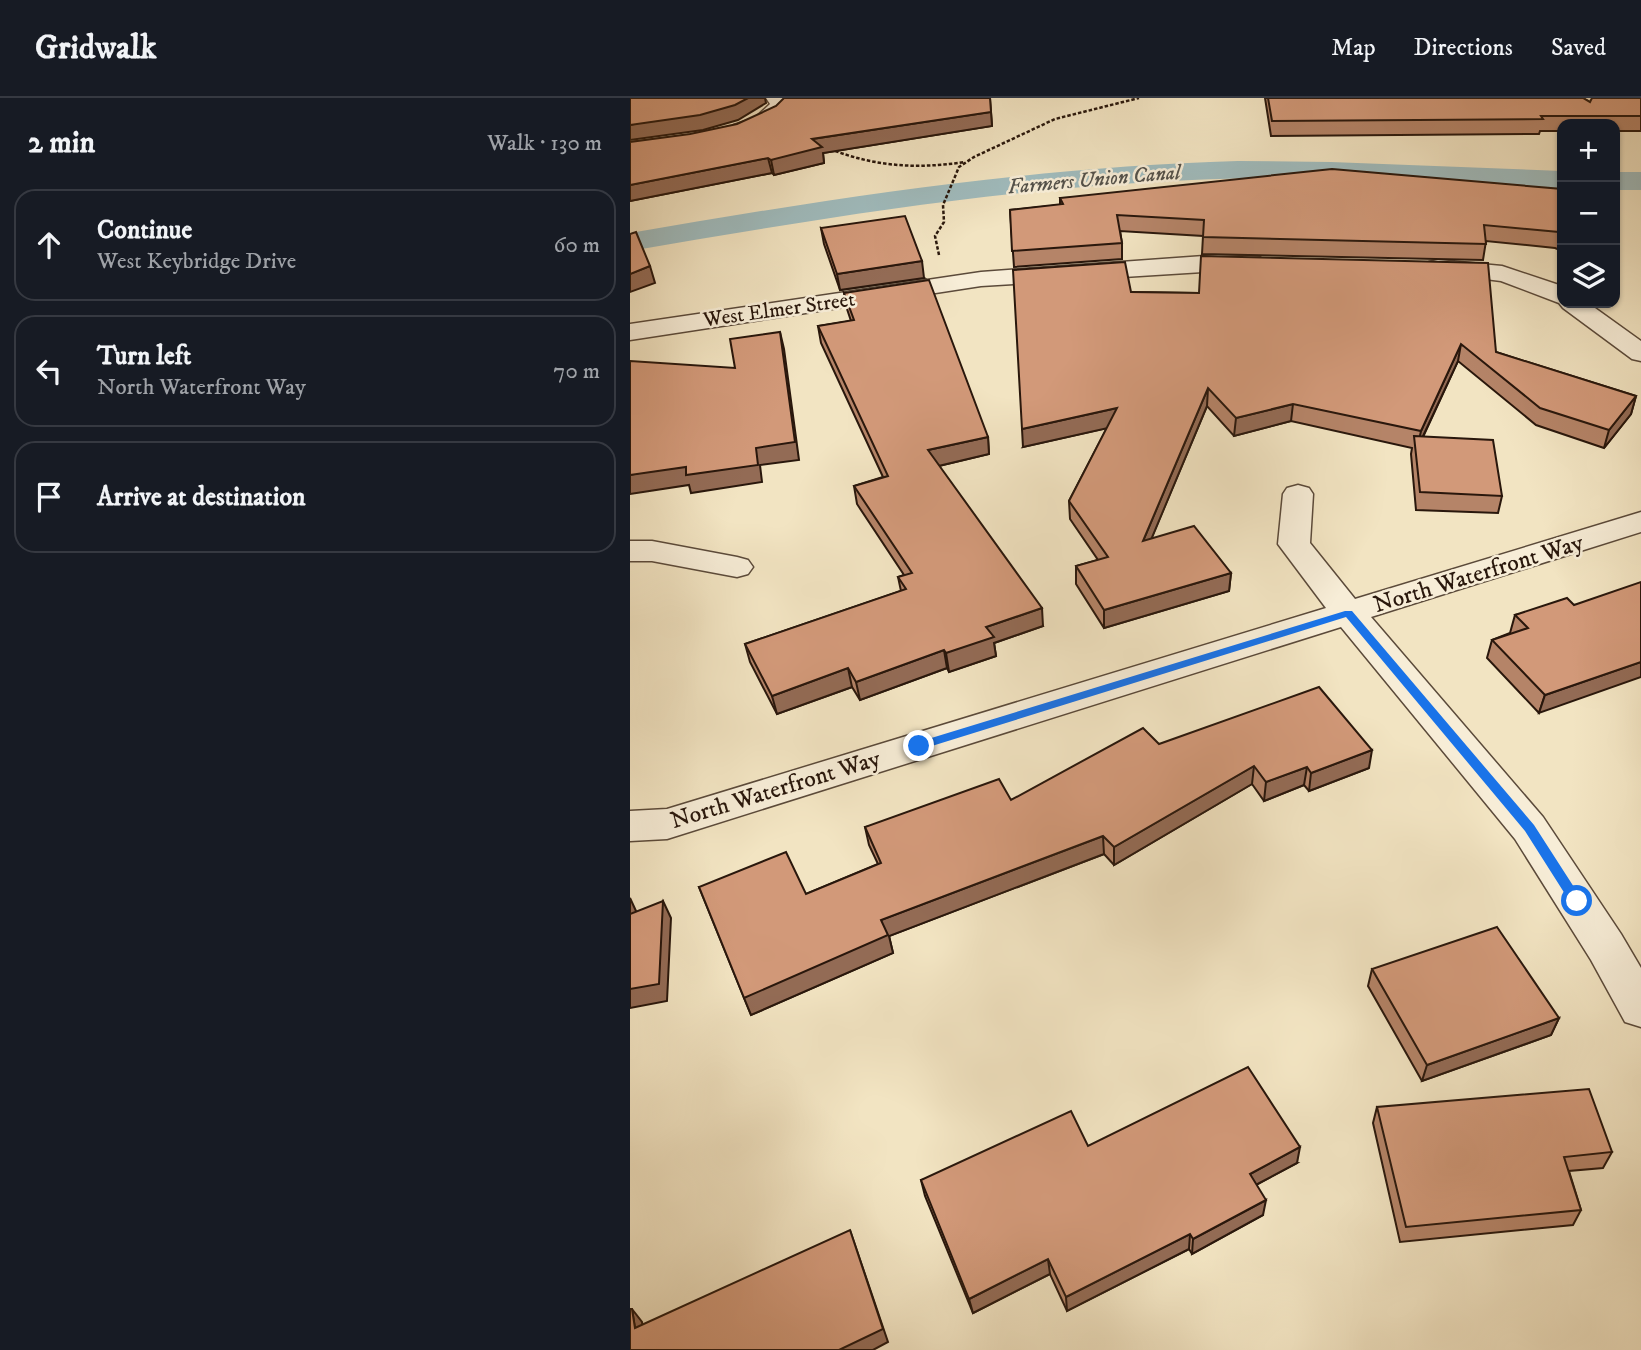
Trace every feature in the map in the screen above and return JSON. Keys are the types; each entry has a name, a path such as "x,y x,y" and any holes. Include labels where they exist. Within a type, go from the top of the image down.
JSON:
{"street":[{"path":"722,135 762,122 780,105 776,98"},
{"name":"West Elmer Street","path":"630,332 981,279 1218,262 1269,263"},
{"path":"1419,267 1473,268 1514,274 1557,294"},
{"path":"1579,308 1641,353"},
{"path":"1298,494 1294,544 1348,613 1529,828 1606,947 1641,1008"},
{"name":"North Waterfront Way","path":"630,826 667,824 1641,522"},
{"path":"630,551 652,551 737,567"}],"path":[{"path":"943,263 935,236 945,223 946,211 943,205 959,167 1046,123 1139,98"},
{"path":"828,148 856,159 917,169 967,162"}],"building":[{"path":"630,98 748,98 735,105 700,115 630,125"},
{"path":"784,98 990,98 991,112 812,139 822,147 771,160 768,158 630,185 630,142 737,124 776,106"},
{"path":"1268,98 1583,98 1590,102 1592,98 1641,98 1641,116 1272,121"},
{"path":"1332,169 1557,189 1557,232 1484,225 1486,244 1203,237 1204,220 1117,215 1122,243 1012,251 1010,210 1063,204 1060,198"},
{"path":"905,216 922,261 837,274 821,228"},
{"path":"636,232 650,266 630,274 630,234"},
{"path":"1201,256 1488,263 1496,352 1636,396 1609,430 1540,408 1461,344 1421,431 1293,404 1236,418 1208,388 1143,541 1194,526 1231,573 1104,610 1076,566 1108,557 1069,501 1117,408 1022,429 1013,270 1125,262 1131,292 1199,293"},
{"path":"929,280 988,437 928,450 1042,608 986,627 994,637 946,653 944,650 856,682 848,668 772,696 745,644 906,589 898,577 912,573 854,486 888,476 818,326 854,320 844,293"},
{"path":"780,332 795,442 756,448 758,465 686,475 686,467 630,475 630,361 735,368 730,339"},
{"path":"1414,436 1493,440 1502,496 1420,492"},
{"path":"1641,582 1641,662 1545,695 1492,640 1528,628 1515,615 1567,598 1574,605"},
{"path":"1319,687 1372,750 1311,773 1307,767 1266,782 1254,766 1114,847 1103,836 881,920 888,935 744,998 699,887 786,852 806,894 881,863 865,827 999,779 1011,800 1143,728 1159,744"},
{"path":"663,901 659,984 630,989 630,914"},
{"path":"1497,927 1559,1018 1427,1065 1372,969"},
{"path":"1248,1067 1300,1147 1250,1174 1266,1200 1193,1239 1190,1234 1066,1297 1048,1259 969,1299 921,1180 1071,1111 1088,1146"},
{"path":"1589,1089 1612,1152 1564,1157 1581,1210 1406,1227 1377,1107"},
{"path":"850,1230 883,1329 839,1350 630,1350 630,1309 635,1328"}],"waterway":[{"name":"Farmers Union Canal","path":"630,242 910,198 1121,175 1284,169 1557,180"},
{"name":"Farmers Union Canal","path":"1620,181 1641,181"}],"route":[{"path":"919,746 1348,613 1529,828 1577,901"}]}
